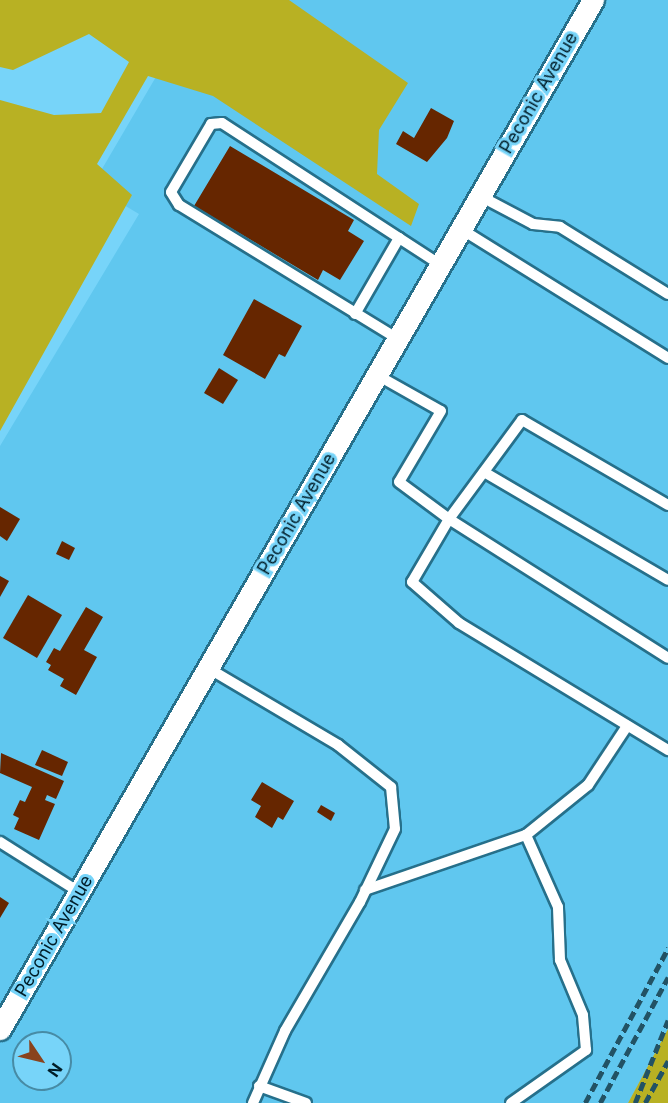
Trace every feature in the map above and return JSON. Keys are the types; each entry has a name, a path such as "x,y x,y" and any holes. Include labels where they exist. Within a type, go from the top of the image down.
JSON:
{"street":[{"name":"Peconic Avenue","path":"0,1029 593,0"}],"lane":[{"path":"398,339 179,205 171,192 211,124 222,123 441,265"},
{"path":"480,196 533,224 560,227 668,294"},
{"path":"461,229 668,358"},
{"path":"354,314 399,238"},
{"path":"377,375 441,411 399,482 449,519 668,658"},
{"path":"668,505 522,420 449,519 412,582 459,623 668,750"},
{"path":"484,472 668,580"},
{"path":"208,668 338,745 391,787 395,829 365,890 285,1031 253,1103"},
{"path":"365,890 526,835 588,785 627,726"},
{"path":"511,1103 586,1050 583,1015 560,960 558,907 526,835"},
{"path":"0,842 79,892"},
{"path":"259,1086 306,1103"}],"shaded area":[{"path":"0,0 289,0 408,83 379,130 377,174 419,204 411,226 213,96 148,76 97,164 132,195 0,431 0,100 54,115 101,113 129,62 89,34 13,70 0,67"},
{"path":"201,0 668,0 668,1029 628,1103 0,1103 0,446 139,214 92,186"},
{"path":"668,1029 668,1103 628,1103"}],"building":[{"path":"431,108 454,121 447,138 427,162 396,144 403,131 414,138"},
{"path":"230,146 354,220 348,231 364,241 340,280 323,270 318,280 194,206"},
{"path":"254,299 302,326 285,357 279,354 265,379 223,355"},
{"path":"219,368 238,380 223,404 204,393"},
{"path":"0,507 20,519 7,541 0,536"},
{"path":"62,541 75,548 69,560 56,554"},
{"path":"0,576 9,581 0,597"},
{"path":"28,595 62,615 37,658 3,638"},
{"path":"86,607 103,617 84,650 97,657 76,695 60,686 64,679 48,670 51,665 46,662 54,648 60,651"},
{"path":"42,750 68,762 62,776 35,765"},
{"path":"1,753 64,781 56,799 47,795 45,800 55,804 39,840 14,829 19,818 13,815 20,800 25,802 32,787 0,773"},
{"path":"262,782 294,801 283,820 278,817 272,828 255,817 261,806 251,800"},
{"path":"321,805 335,813 331,821 317,812"},
{"path":"0,897 9,903 0,918"}],"railway":[{"path":"585,1103 668,948"},
{"path":"600,1103 668,977"},
{"path":"635,1103 668,1020"},
{"path":"645,1103 668,1061"}]}
